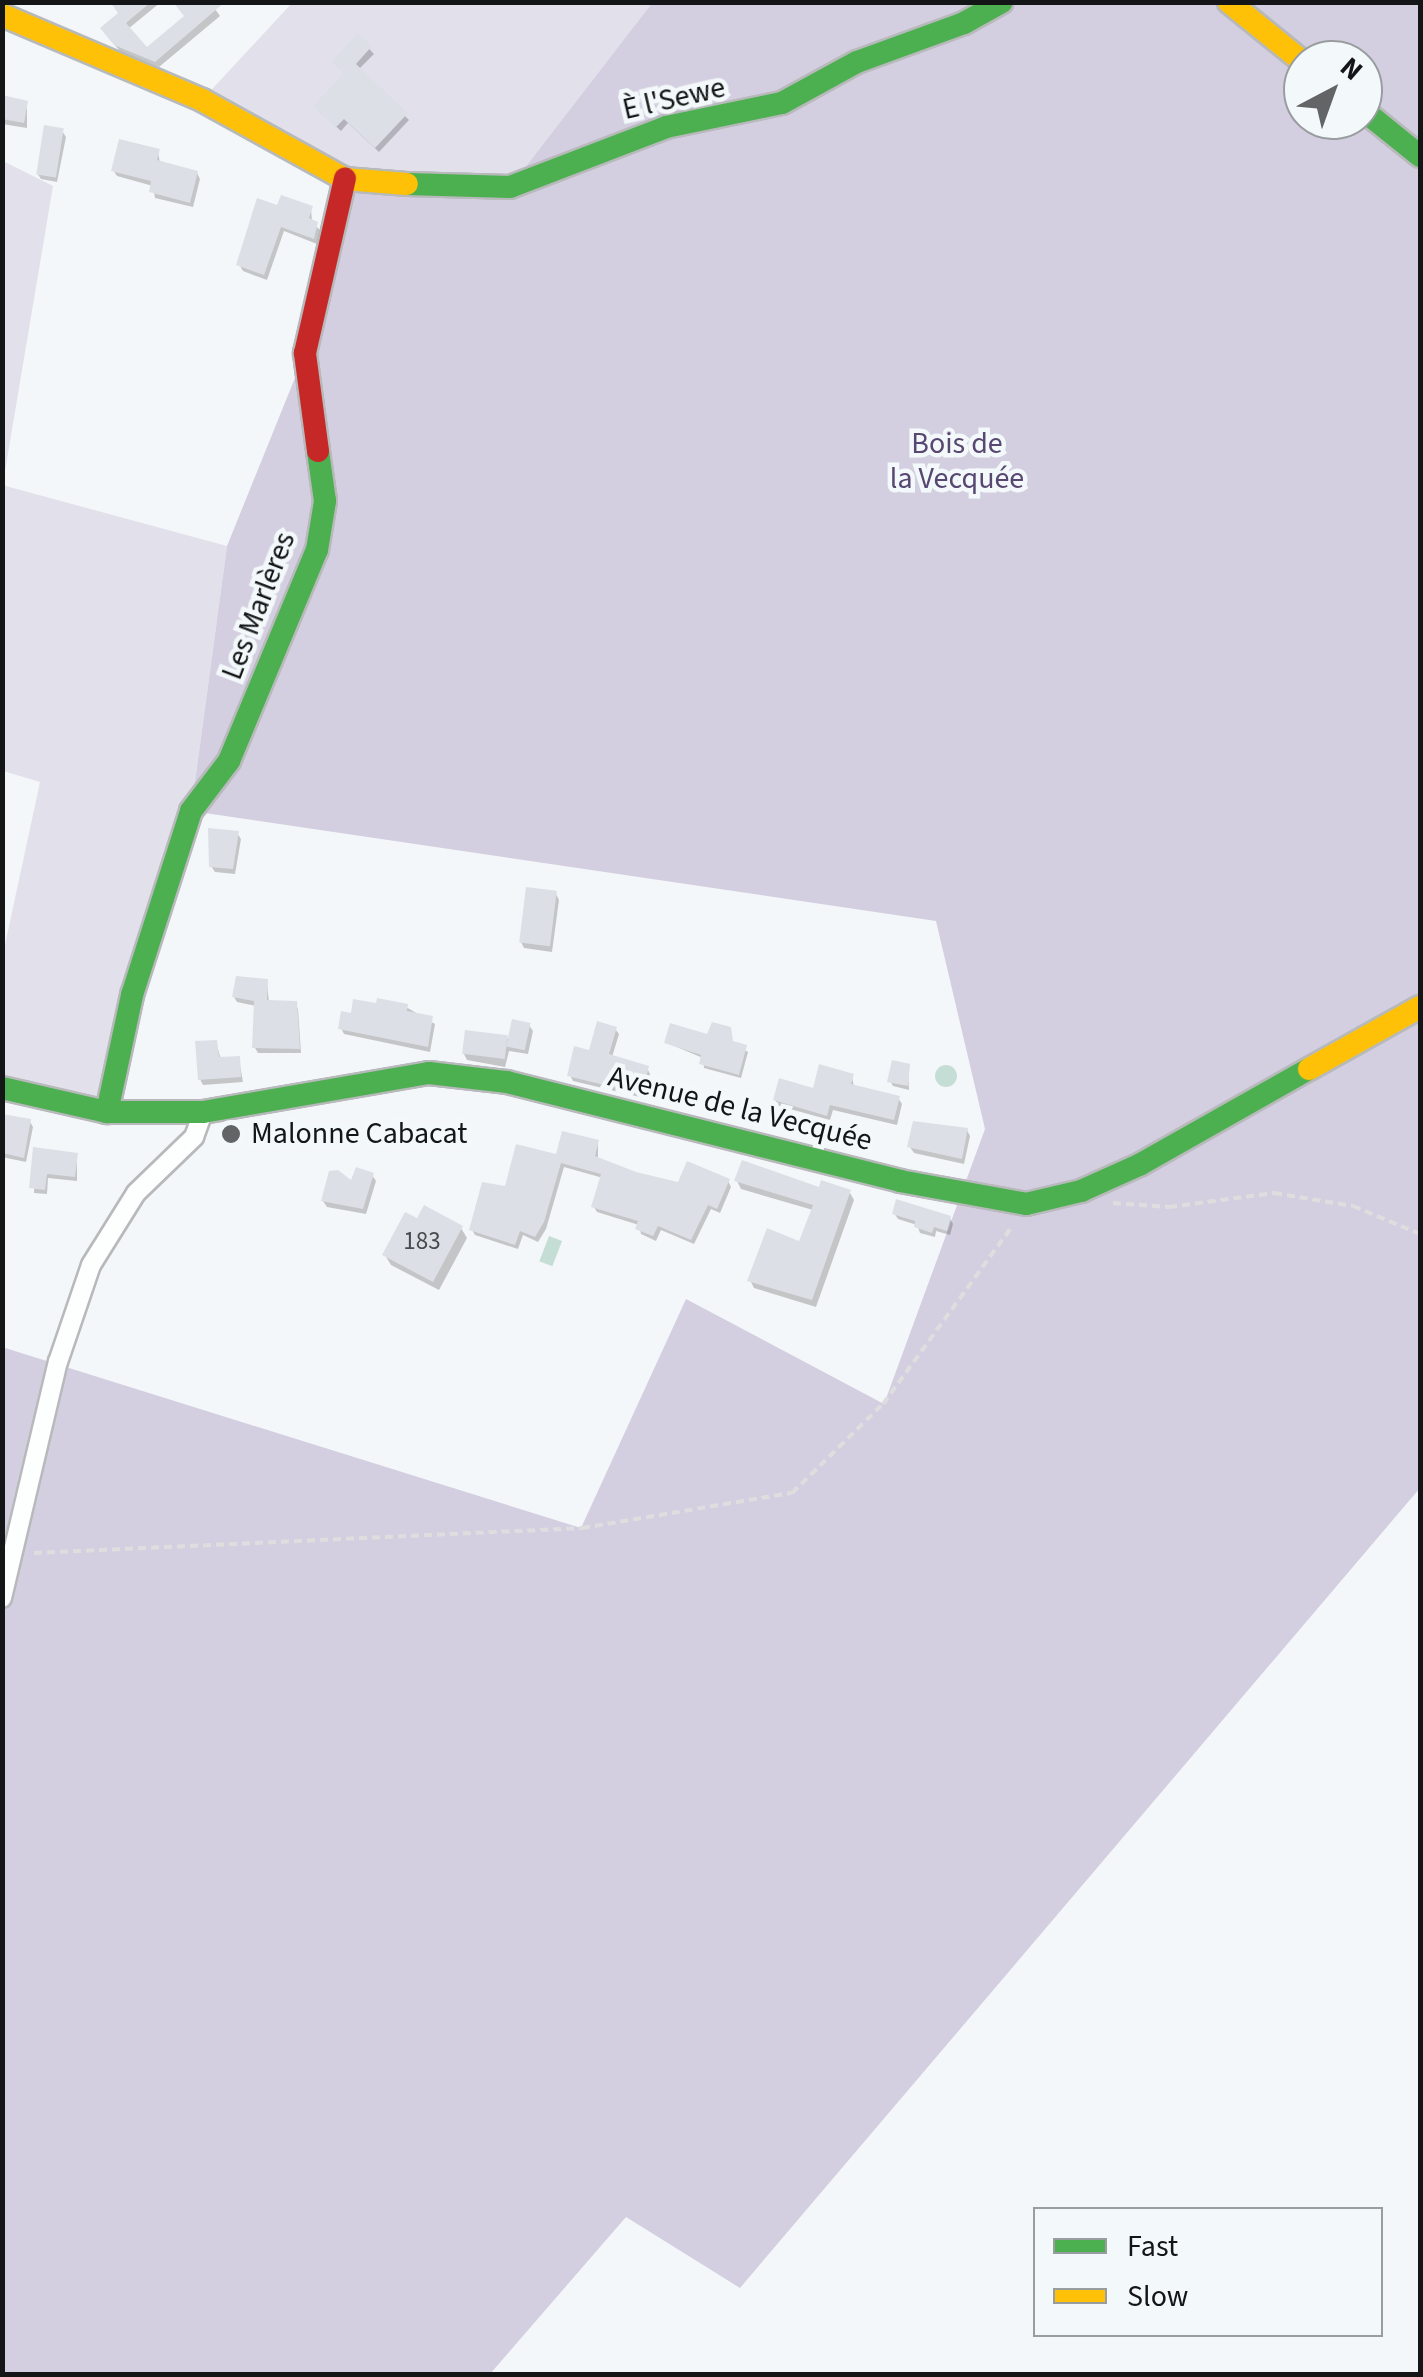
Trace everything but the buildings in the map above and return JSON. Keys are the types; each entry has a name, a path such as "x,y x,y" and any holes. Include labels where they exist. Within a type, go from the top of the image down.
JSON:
{"street":[{"name":"È l'Sewe","path":"346,179 464,189 510,187 666,127 782,103 857,62 964,23 1002,2"},
{"path":"1229,2 1283,46"},
{"path":"2,15 202,100 346,179"},
{"path":"1383,126 1420,156"},
{"name":"Les Marlères","path":"107,1112 132,995 191,811 229,761 241,736 316,550 324,501 305,354 346,179"},
{"name":"Avenue de la Vecquée","path":"2,1088 107,1112 203,1112 429,1073 507,1082 972,1197 1026,1204 1082,1191 1141,1164 1420,1008"},
{"path":"2,1598 58,1362 91,1265 136,1192 194,1137 203,1112"}],"path":[{"path":"1110,1203 1169,1207 1274,1193 1353,1206 1420,1234"},
{"path":"14,1554 582,1528 792,1492 884,1404 1015,1222"}],"shaded area":[{"path":"292,3 652,3 510,187 345,179 202,100"},
{"path":"3,161 53,186 3,483"},
{"path":"2,485 227,546 191,811 107,1112 3,1088 3,954 40,782 3,771"},
{"path":"942,1065 950,1065 957,1076 950,1087 942,1087 935,1080 935,1072"},
{"path":"549,1236 562,1241 552,1266 539,1261"}],"green space":[{"name":"Bois de la Vecquée","path":"652,3 1420,3 1420,1488 740,2288 626,2217 490,2374 3,2374 2,1347 581,1528 686,1299 884,1404 985,1129 936,921 191,811 227,546 305,353 345,179 510,187"}],"traffic: fast":[{"path":"407,184 510,187 666,127 782,103 857,62 964,23 1002,2"},
{"path":"1383,126 1420,156"},
{"path":"107,1112 132,995 191,811 229,761 317,550 325,501 318,451"},
{"path":"2,1088 107,1112 203,1112 429,1073 507,1082 900,1181 1026,1204 1081,1191 1141,1164 1309,1069"}],"traffic: slow":[{"path":"1229,2 1283,46"},
{"path":"2,15 202,100 345,179 407,184"},
{"path":"1309,1069 1420,1007"}],"traffic: jam":[{"path":"318,451 305,353 345,179"}],"place":[{"name":"Malonne Cabacat","path":"231,1134"}]}
